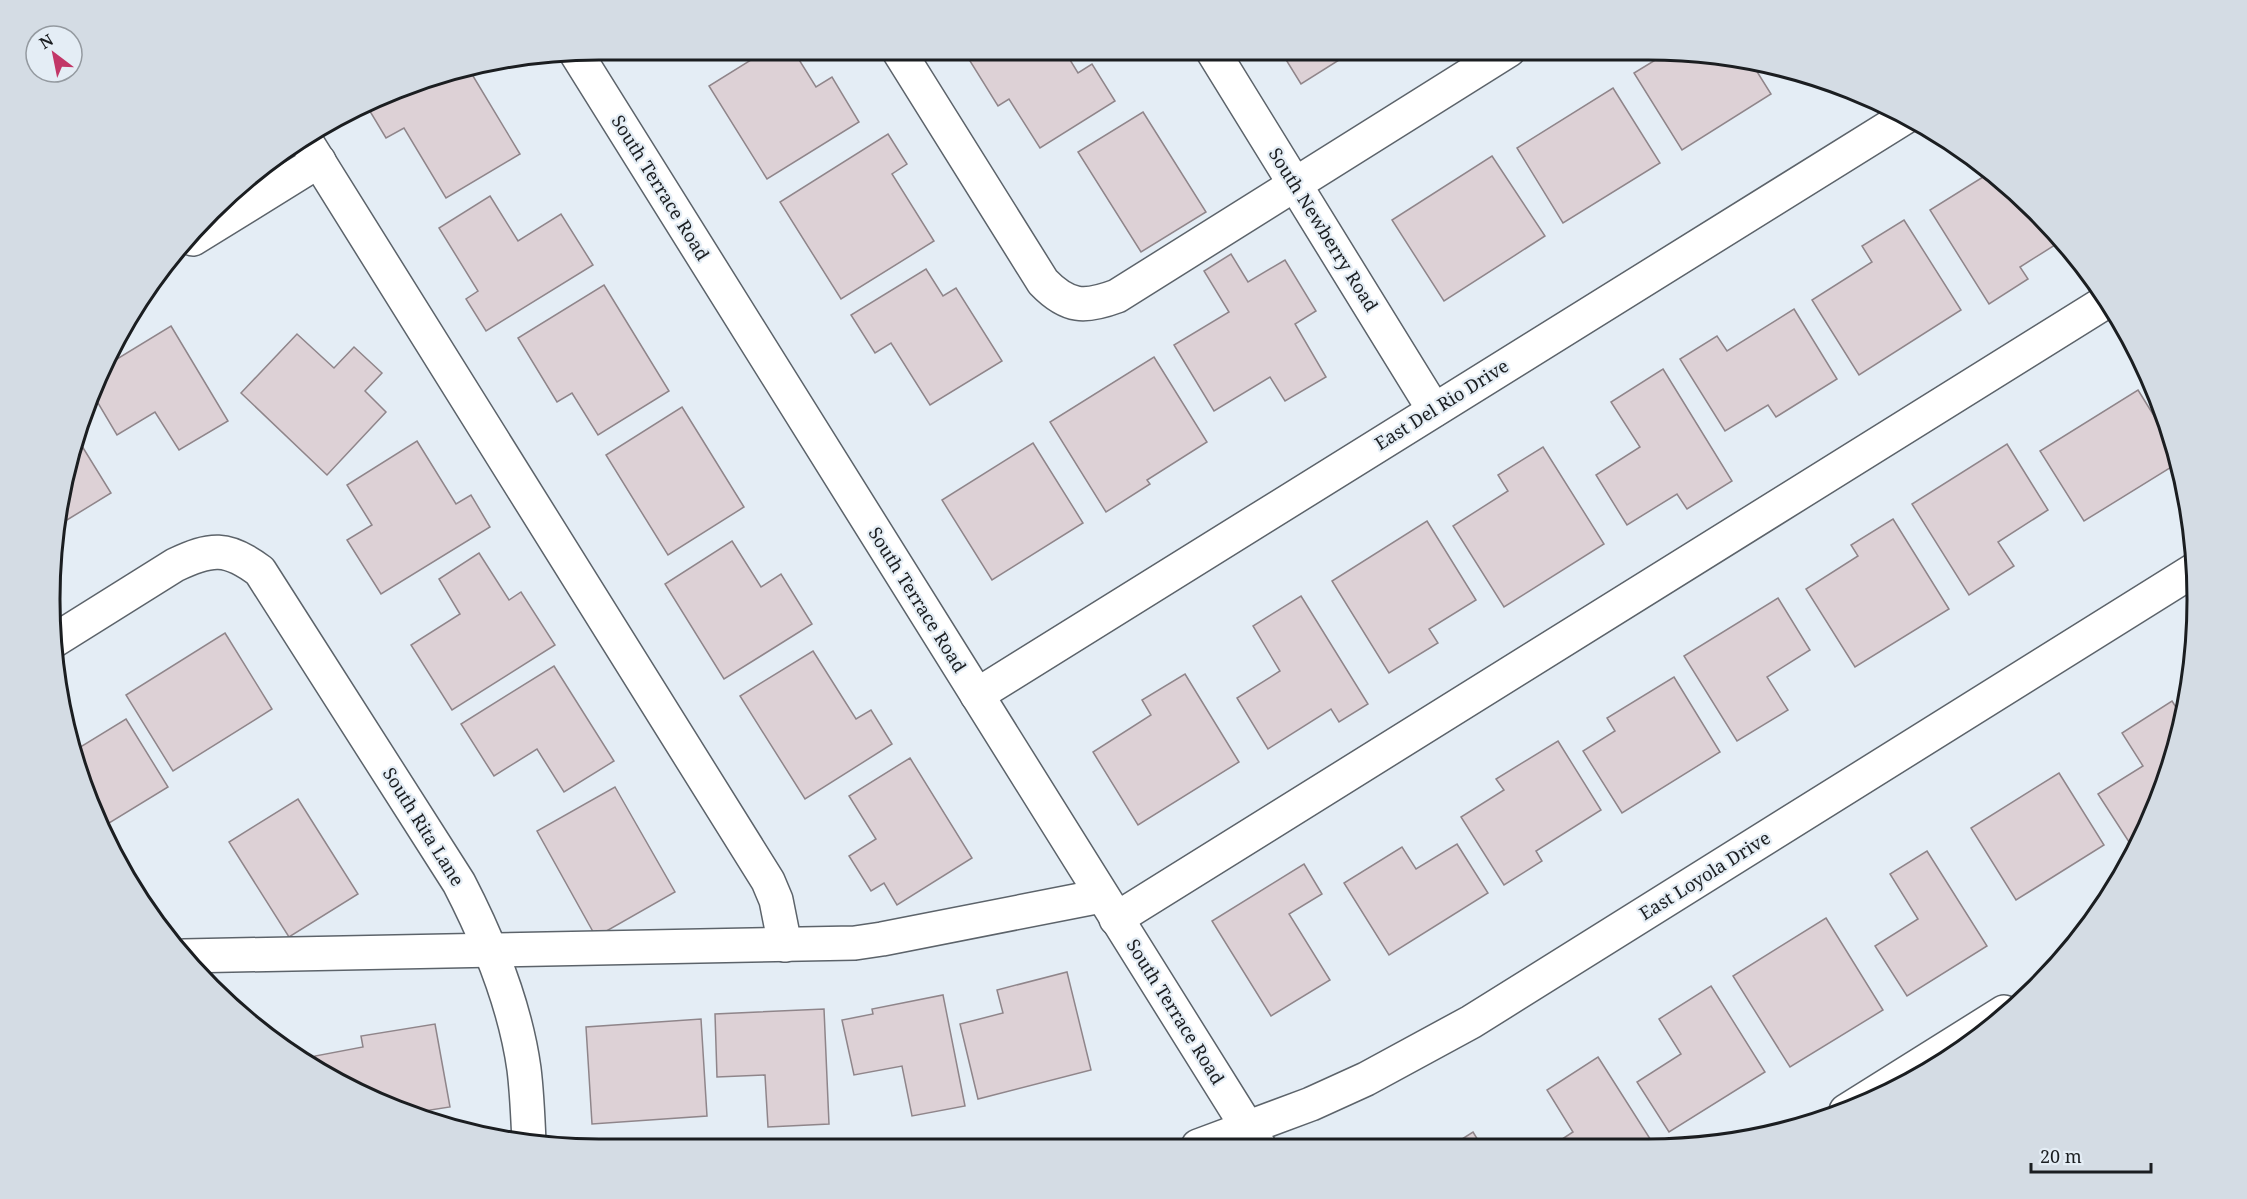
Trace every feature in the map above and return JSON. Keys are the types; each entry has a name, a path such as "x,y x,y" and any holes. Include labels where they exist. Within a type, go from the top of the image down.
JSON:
{"street":[{"path":"904,60 1043,282 1056,295 1074,304 1096,304 1117,296 1493,60"},
{"name":"South Newberry Road","path":"1218,60 1434,410"},
{"name":"South Terrace Road","path":"581,61 1253,1138"},
{"name":"East Del Rio Drive","path":"977,695 1897,122"},
{"path":"211,226 312,151 768,881 777,900 784,945"},
{"path":"195,956 824,944 882,939 1109,908 2100,306"},
{"name":"South Rita Lane","path":"61,636 176,565 193,557 212,552 231,553 260,571 459,883 490,949 515,1026 524,1068 528,1134"},
{"name":"East Loyola Drive","path":"1253,1138 1311,1104 1366,1079 1472,1022 2186,575"},
{"path":"1913,1069 1952,1045"}],"building":[{"path":"751,60 799,60 816,87 832,77 859,122 767,179 709,86"},
{"path":"969,60 1070,60 1078,73 1092,64 1115,101 1040,148 1009,99 998,106"},
{"path":"1286,60 1339,60 1301,84"},
{"path":"1655,60 1683,61 1753,70 1757,71 1771,94 1682,150 1634,73"},
{"path":"472,75 520,154 446,198 404,128 386,138 370,112 426,89"},
{"path":"1613,88 1660,163 1563,223 1517,148"},
{"path":"1143,112 1206,212 1141,252 1078,152"},
{"path":"888,134 907,164 892,174 934,241 841,299 780,202"},
{"path":"1492,156 1545,236 1444,301 1392,220"},
{"path":"1983,177 2029,218 2054,245 2020,267 2028,279 1989,304 1930,210"},
{"path":"490,196 518,241 561,214 593,265 486,331 466,299 478,291 439,228"},
{"path":"1904,220 1961,310 1859,375 1812,300 1872,262 1862,246"},
{"path":"1231,254 1248,282 1285,260 1316,311 1295,324 1326,377 1285,401 1270,377 1214,411 1174,345 1229,312 1204,271"},
{"path":"926,269 943,296 956,288 1002,361 930,405 891,343 875,353 851,315"},
{"path":"604,285 669,391 598,435 572,393 557,402 518,338"},
{"path":"1794,309 1837,379 1776,417 1768,405 1725,431 1680,359 1717,336 1727,351"},
{"path":"171,326 228,421 179,450 155,412 117,435 98,402 117,359"},
{"path":"297,334 334,368 354,347 382,373 365,391 386,412 327,475 241,393"},
{"path":"1154,357 1207,442 1147,480 1150,484 1106,512 1050,422"},
{"path":"1663,369 1732,481 1687,509 1677,494 1627,525 1596,475 1640,447 1611,402"},
{"path":"2138,390 2155,417 2171,467 2084,521 2040,451"},
{"path":"682,407 744,507 668,555 606,455"},
{"path":"417,441 456,504 471,495 490,527 381,594 347,540 372,525 347,485"},
{"path":"1033,443 1083,523 992,580 942,500"},
{"path":"2007,444 2048,510 1998,542 2014,566 1969,595 1912,504"},
{"path":"82,447 111,493 66,520 70,494"},
{"path":"1543,447 1604,544 1504,607 1453,526 1508,491 1498,475"},
{"path":"1893,519 1949,609 1855,667 1806,589 1858,556 1851,545"},
{"path":"1427,521 1476,600 1429,629 1438,643 1389,673 1332,581"},
{"path":"732,541 761,587 781,574 812,624 724,679 665,584"},
{"path":"479,553 509,600 521,592 555,645 452,710 411,645 460,614 439,579"},
{"path":"1301,596 1368,704 1339,722 1331,709 1268,749 1237,698 1280,671 1253,626"},
{"path":"1778,598 1810,650 1767,677 1788,710 1737,741 1684,656"},
{"path":"225,633 272,709 173,771 126,695"},
{"path":"813,651 856,719 871,710 892,744 805,799 740,696"},
{"path":"554,666 614,761 564,792 537,749 494,776 461,724"},
{"path":"1185,674 1239,762 1138,825 1093,752 1151,715 1142,700"},
{"path":"1674,677 1720,752 1622,813 1583,751 1615,731 1607,718"},
{"path":"2172,701 2176,708 2158,773 2129,842 2098,794 2143,766 2122,733"},
{"path":"126,719 168,787 109,823 81,747"},
{"path":"1558,741 1601,810 1536,851 1542,861 1504,885 1461,817 1504,790 1496,779"},
{"path":"910,758 972,858 897,905 884,883 871,891 849,856 876,839 849,796"},
{"path":"2059,773 2104,845 2016,900 1971,828"},
{"path":"615,787 675,892 596,937 537,831"},
{"path":"298,799 358,894 289,937 229,842"},
{"path":"1457,844 1488,893 1389,955 1344,883 1402,847 1416,869"},
{"path":"1927,851 1987,946 1907,996 1875,946 1918,919 1890,874"},
{"path":"1304,864 1322,894 1289,914 1330,980 1271,1016 1212,921"},
{"path":"1826,918 1883,1010 1790,1067 1733,976"},
{"path":"1067,972 1091,1070 978,1099 960,1024 1003,1013 997,990"},
{"path":"1711,986 1765,1072 1669,1132 1637,1082 1681,1054 1659,1019"},
{"path":"943,995 965,1106 912,1116 902,1066 854,1075 842,1020 873,1014 872,1009"},
{"path":"824,1009 829,1124 768,1127 765,1075 717,1077 715,1014"},
{"path":"701,1019 707,1116 592,1124 586,1027"},
{"path":"435,1024 450,1107 427,1110 393,1098 315,1058 363,1047 361,1036"},
{"path":"1598,1057 1650,1139 1562,1139 1573,1132 1547,1090"},
{"path":"1473,1132 1477,1139 1462,1139"}]}
